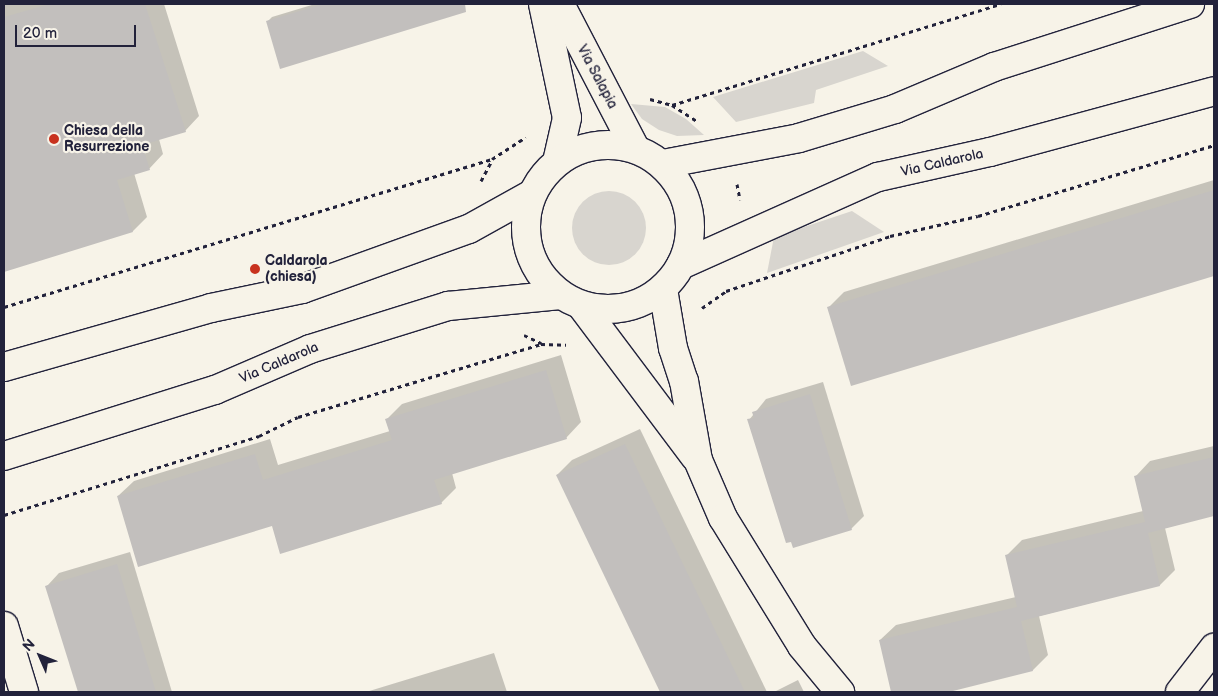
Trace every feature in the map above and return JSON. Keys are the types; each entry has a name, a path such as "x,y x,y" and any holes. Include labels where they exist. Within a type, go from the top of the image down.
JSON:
{"street":[{"name":"Via Salapia","path":"542,4 567,118 556,162"},
{"name":"Via Salapia","path":"560,4 635,148"},
{"path":"663,164 798,138 895,109 994,67 1190,4"},
{"name":"Via Caldarola","path":"681,265 878,177 990,152 1214,91"},
{"path":"570,300 603,310 626,308 645,301 663,289 681,265 688,248 689,212 680,186 663,164 635,148 608,144 580,149 556,162 532,194 526,216 526,238 532,260 543,279 570,300 698,460"},
{"path":"4,367 212,308 302,289 470,229 532,194"},
{"path":"663,289 672,348 684,381 698,460 723,518 802,646 840,692"},
{"name":"Via Caldarola","path":"4,456 215,390 310,349 448,306 570,300"},
{"path":"4,626 24,692"},
{"path":"1180,692 1214,648"}],"path":[{"path":"644,97 672,105 1001,4"},
{"path":"4,307 492,160 533,133"},
{"path":"697,311 726,291 890,236 978,216 1214,145"},
{"path":"4,515 259,436 298,417 541,344 576,345"}],"shaded area":[{"path":"863,51 888,66 816,90 814,103 736,122 713,97"},
{"path":"631,104 665,107 686,119 704,135 677,136 659,130 642,119"},
{"path":"609,191 630,197 640,207 646,228 640,249 630,259 609,265 588,259 578,249 572,228 578,207 588,197"},
{"path":"852,211 884,232 767,273 774,237"}],"building":[{"path":"50,4 145,4 186,132 142,145 150,170 117,180 133,232 4,272 4,17"},
{"path":"323,4 465,4 466,12 280,69 266,21"},
{"path":"1214,190 1214,276 851,386 827,307"},
{"path":"546,370 567,439 434,480 442,504 280,554 272,526 138,567 117,496 255,454 263,480 392,440 385,419"},
{"path":"810,394 852,530 793,548 791,542 786,543 747,419 754,418 752,412"},
{"path":"625,444 745,692 660,692 556,475"},
{"path":"1214,457 1214,516 1148,533 1160,586 1021,621 1033,671 949,692 891,692 879,640 1017,607 1005,555 1145,522 1134,476"},
{"path":"117,564 156,692 78,692 45,586"}],"place":[{"name":"Chiesa della Resurrezione","path":"54,139"},
{"name":"Caldarola (chiesa)","path":"255,269"}]}
